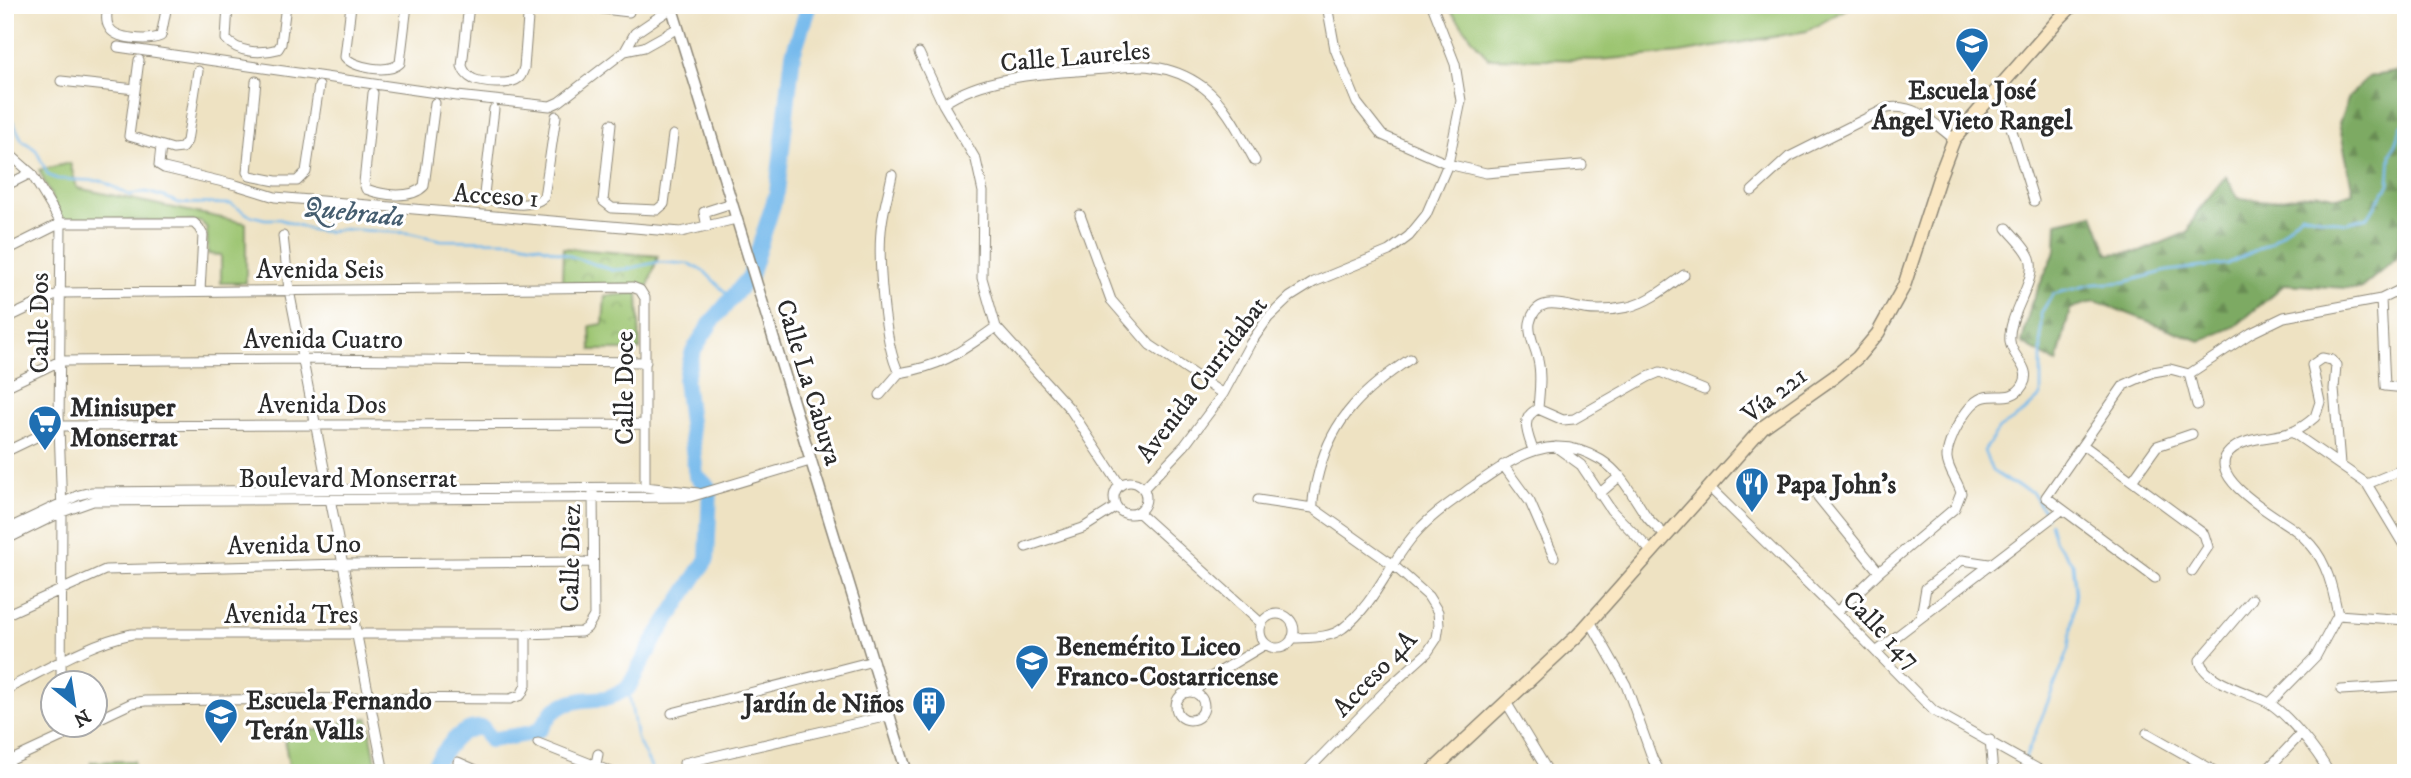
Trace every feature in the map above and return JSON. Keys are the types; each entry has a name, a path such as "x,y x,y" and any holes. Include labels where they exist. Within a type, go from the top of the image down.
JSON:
{"main road":[{"name":"Vía 221","path":"1430,773 1542,670 1590,621 1763,427 1793,403 1834,377 1857,358 1878,333 1904,286 1954,139 2073,5"}],"street":[{"path":"108,5 107,24 110,30 133,38 153,39 161,36 166,5"},
{"path":"228,5 226,39 235,48 254,51 278,49 286,5"},
{"path":"351,5 345,57 356,64 388,69 400,63 407,5"},
{"path":"469,5 462,66 464,73 471,78 508,82 521,76 529,5"},
{"path":"571,5 629,12"},
{"path":"1327,5 1335,49 1357,103 1382,135 1448,164 1486,173 1582,165"},
{"name":"Avenida Curridabat","path":"1143,489 1185,445 1223,394 1250,344 1268,318 1290,297 1314,282 1389,251 1409,236 1426,215 1448,164 1461,101 1455,64 1432,5"},
{"path":"118,47 369,83 492,105 550,106 625,51 635,33 672,7"},
{"name":"Calle La Cabuya","path":"672,7 906,773"},
{"path":"625,51 644,47 678,28"},
{"path":"132,49 133,38"},
{"path":"252,66 254,51"},
{"path":"919,53 943,104 976,160 983,192 982,278 996,327 1070,409 1121,485"},
{"path":"139,60 129,136 173,149 185,145 198,71"},
{"name":"Calle Laureles","path":"943,104 956,95 995,82 1060,73 1150,66 1176,72 1204,87 1231,119 1255,161"},
{"path":"369,83 371,67"},
{"path":"61,81 135,89"},
{"path":"256,81 247,172 250,176 276,181 297,181 306,172 319,86"},
{"path":"493,81 484,194 487,199 510,204 536,204 544,197 556,116"},
{"path":"1999,89 2034,201"},
{"path":"373,93 363,183 366,189 394,195 415,193 424,186 435,103"},
{"path":"1752,191 1788,157 1887,108 1909,108 1929,119 1954,139"},
{"path":"611,124 603,201 612,208 657,210 664,204 673,135"},
{"name":"Acceso 1","path":"161,146 159,165 275,197 681,232 736,219"},
{"path":"5,150 31,173 61,223"},
{"path":"5,186 31,173"},
{"path":"892,176 881,226 882,292 892,360 899,373"},
{"path":"275,197 276,181"},
{"path":"393,208 394,195"},
{"path":"707,227 704,212 732,203"},
{"path":"508,216 510,204"},
{"path":"627,228 630,209"},
{"path":"1080,215 1111,300 1150,345 1223,394"},
{"path":"5,251 61,223 194,223 202,235 200,290"},
{"name":"Calle Dos","path":"61,223 61,670"},
{"path":"1837,612 1879,572 1951,513 1958,503 1960,490 1949,468 1948,450 1968,408 1980,398 2010,397 2025,381 2024,368 2010,341 2015,314 2031,268 2030,259 2007,228"},
{"path":"283,236 289,290 384,773"},
{"path":"1538,409 1540,369 1529,328 1532,316 1540,308 1552,303 1602,310 1631,306 1644,302 1684,275"},
{"name":"Avenida Seis","path":"5,319 60,293 632,287 640,290"},
{"path":"2155,578 2046,497 2124,385 2153,372 2170,369 2189,374 2252,333 2284,317 2381,299 2406,287"},
{"name":"Calle Doce","path":"640,290 645,298 645,487"},
{"path":"2381,299 2385,386 2406,388"},
{"path":"880,395 899,373 925,369 953,357 996,327"},
{"path":"2270,703 2316,656 2338,615 2331,583 2313,547 2295,530 2242,494 2228,474 2225,458 2233,448 2243,443 2292,432 2315,418 2319,409 2313,363 2322,358 2332,360 2337,369 2334,389 2340,464"},
{"path":"1258,500 1313,508 1312,497 1323,454 1332,435 1351,406 1376,381 1410,359"},
{"name":"Avenida Cuatro","path":"5,387 60,360 646,362"},
{"path":"1538,409 1563,420 1574,419 1660,372 1704,390"},
{"path":"2189,374 2197,405"},
{"path":"1533,450 1526,429 1528,416 1538,409"},
{"name":"Avenida Dos","path":"5,452 59,426 645,424"},
{"path":"2292,432 2367,484 2406,549"},
{"path":"2132,481 2157,446 2192,434"},
{"path":"2083,445 2204,534 2208,547 2192,570"},
{"path":"1554,446 1581,465 1611,510 1652,552"},
{"path":"1194,692 1209,678 1266,645 1281,648 1292,638 1321,637 1340,631 1358,616 1392,564 1419,530 1445,505 1503,466 1533,450 1554,446 1577,449 1601,460 1619,476 1649,519 1666,536"},
{"name":"Boulevard Monserrat","path":"5,530 62,507 93,500 593,493 690,497 810,461"},
{"path":"1503,466 1530,502 1554,557"},
{"path":"2367,484 2406,468"},
{"path":"1599,494 1619,476"},
{"path":"1130,482 1143,489 1145,504 1138,512 1124,513 1116,506 1114,498 1121,485 1130,482"},
{"name":"Boulevard Monserrat","path":"593,493 645,487 698,493"},
{"name":"Calle 147","path":"1709,487 1934,711 2045,773"},
{"name":"Calle Diez","path":"587,628 594,616 593,493"},
{"path":"1818,497 1879,572"},
{"path":"1026,547 1083,528 1116,506"},
{"name":"Boulevard Monserrat","path":"5,540 62,507"},
{"name":"Acceso 4A","path":"1305,773 1387,689 1427,653 1437,638 1439,625 1438,612 1428,596 1392,564 1313,508"},
{"path":"1876,652 2062,510"},
{"path":"1138,512 1261,623"},
{"path":"1921,616 1926,588 1962,561 1989,564"},
{"name":"Avenida Uno","path":"5,615 105,570 593,562"},
{"path":"2252,599 2200,660 2200,664 2210,676 2270,703 2322,758 2329,773"},
{"path":"1266,645 1259,632 1261,623 1270,615 1287,617 1293,626 1292,638"},
{"path":"2338,615 2406,620"},
{"path":"1590,621 1626,685 1653,760 1661,773"},
{"name":"Avenida Tres","path":"5,690 114,638 132,634 526,634 575,633 587,628"},
{"path":"108,714 132,703 145,701 510,699 521,695 526,685 526,634"},
{"path":"672,713 873,661"},
{"path":"2341,690 2406,686"},
{"path":"1506,702 1549,773"},
{"path":"684,762 888,716"},
{"path":"2147,733 2218,773"},
{"path":"2263,773 2301,734"},
{"path":"5,763 55,740"},
{"path":"1990,740 1993,773"},
{"path":"538,743 595,769 614,773"},
{"path":"595,769 598,754"},
{"path":"458,762 483,773"},
{"path":"2393,773 2406,768"}],"green space":[{"path":"1446,5 1853,5 1807,31 1680,53 1598,60 1488,58"},
{"path":"2406,70 2406,199 2397,258 2360,289 2285,284 2236,326 2200,341 2095,301 2070,309 2057,363 2022,343 2031,304 2056,250 2057,222 2093,214 2108,254 2140,252 2188,232 2197,212 2226,176 2238,198 2270,201 2318,193 2338,197 2353,192 2339,123 2349,97 2368,77"},
{"path":"70,163 77,188 246,223 246,283 221,283 221,255 208,254 207,228 201,222 62,219 39,170"},
{"path":"563,248 658,256 648,287 562,282"},
{"path":"638,293 640,350 591,350 590,326 603,324 605,296"},
{"path":"368,718 376,762 369,767 371,773 290,773 283,730 342,730 341,722"},
{"path":"134,761 134,773 90,773 91,762"}],"waterway":[{"path":"428,773 451,742 466,731 483,728 490,740 533,733 541,728 552,712 565,704 608,698 628,688 655,639 707,559 710,489 696,475 685,380 693,351 711,323 750,276 777,192 793,54 809,5"},
{"name":"Quebrada","path":"5,106 22,140 36,150 48,175 57,179 102,181 129,195 146,192 178,203 231,204 249,215 279,219 312,230 409,233 441,240 514,241 540,246 612,270 658,262 690,264 706,273 731,298"},
{"path":"2047,517 2032,492 1992,471 1984,451 1999,429 2022,414 2041,396 2041,313 2053,294 2094,284 2125,282 2167,271 2227,264 2271,243 2301,214 2345,223 2368,217 2389,184 2391,155 2402,125 2406,122"},
{"path":"2025,759 2069,649 2076,593 2073,564 2055,541 2050,523"},
{"path":"628,688 637,739 654,773"}],"place":[{"name":"Escuela José Ángel Vieto Rangel","path":"1972,74"},
{"name":"Minisuper Monserrat","path":"45,452"},
{"name":"Papa John's","path":"1752,514"},
{"name":"Benemérito Liceo Franco-Costarricense","path":"1032,691"},
{"name":"Jardín de Niños","path":"929,733"},
{"name":"Escuela Fernando Terán Valls","path":"221,745"}]}
